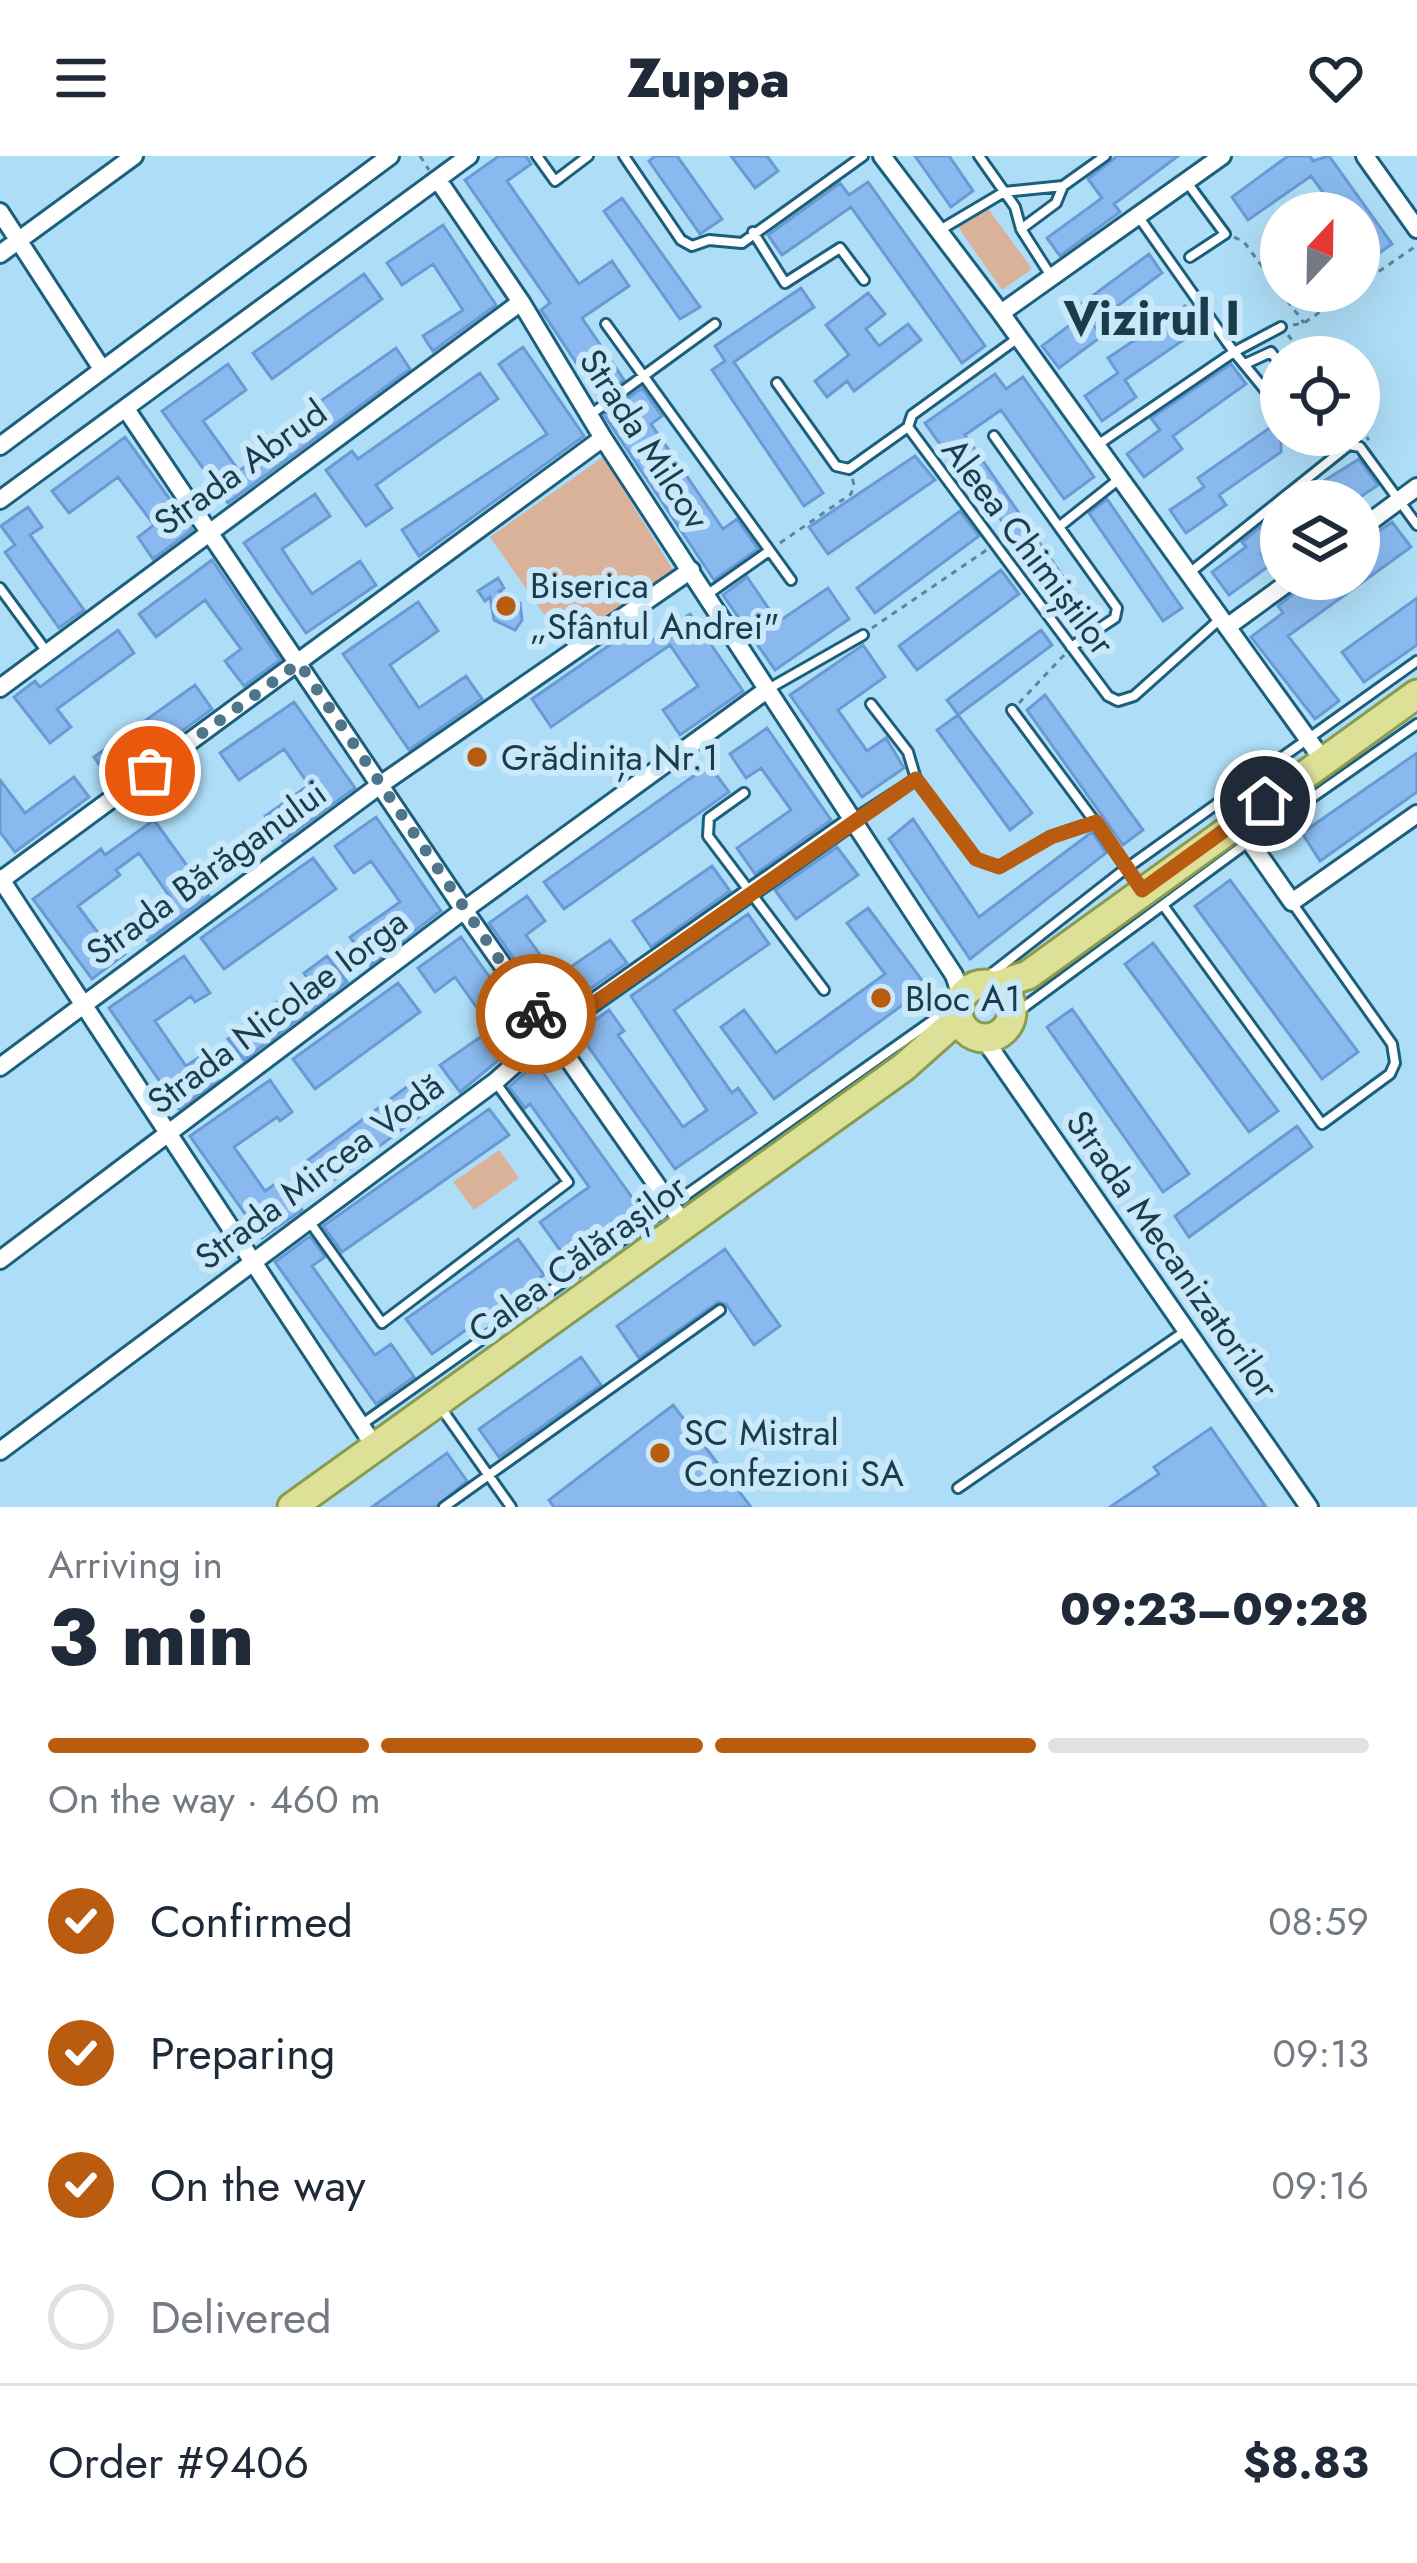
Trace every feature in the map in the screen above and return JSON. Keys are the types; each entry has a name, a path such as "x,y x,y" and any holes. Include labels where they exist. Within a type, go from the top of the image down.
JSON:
{"main road":[{"name":"Calea Călărașilor","path":"292,1507 368,1436 438,1404 677,1214 904,1067 971,1002 1028,975 1144,888 1243,831 1316,749 1417,694"},
{"name":"Calea Călărașilor","path":"1012,1013 1028,975"},
{"path":"1006,994 1012,1013 1005,1030 971,1002 1006,994"}],"street":[{"path":"0,254 134,156"},
{"path":"0,446 389,156"},
{"path":"0,500 469,156"},
{"path":"881,156 1316,749"},
{"path":"1001,314 1222,156"},
{"path":"1365,156 1417,229"},
{"name":"Strada Milcov","path":"438,180 971,1002"},
{"path":"0,212 102,369"},
{"name":"Strada Abrud","path":"0,688 521,302"},
{"path":"126,409 464,910 677,1214"},
{"path":"368,1436 0,880 603,437"},
{"path":"1380,515 1417,487"},
{"name":"Strada Bărăganului","path":"0,1067 380,785 691,570"},
{"path":"1223,623 1260,599"},
{"name":"Strada Nicolae Iorga","path":"0,1259 464,910 769,689"},
{"path":"1243,831 1292,902 1417,814"},
{"name":"Strada Mircea Vodă","path":"0,1450 496,1082 550,1034 853,820"},
{"name":"Strada Mecanizatorilor","path":"971,1002 1186,1331 1309,1507"}],"lane":[{"path":"537,156 555,181 589,156"},
{"path":"624,156 687,244 742,243 863,156"},
{"path":"979,156 1015,207 1021,230 1052,277"},
{"path":"939,231 1004,192 1063,186 1105,156"},
{"path":"1186,181 1225,234 1190,256"},
{"path":"1021,230 1056,202 1063,186"},
{"path":"1137,215 1260,383"},
{"path":"753,232 785,283 840,248 864,280"},
{"path":"589,416 715,324"},
{"path":"606,325 646,374 791,580"},
{"path":"1095,447 1234,352 1281,327"},
{"path":"777,383 836,466 849,469 908,427 912,415 1018,338"},
{"path":"1245,364 1260,357"},
{"name":"Aleea Chimiștilor","path":"908,427 1108,696 1125,700 1223,623"},
{"path":"994,436 1117,608 1115,618 1071,647"},
{"path":"1187,575 1349,446 1360,447 1417,525"},
{"path":"1060,526 1118,480"},
{"path":"707,595 769,551"},
{"path":"0,587 47,652"},
{"path":"769,689 863,635"},
{"path":"1012,1013 1144,888 1417,661"},
{"path":"871,704 908,752 916,779 976,859 999,867 1051,837 1096,822"},
{"path":"1012,710 1322,1124 1390,1074 1395,1063 1392,1044 1292,902"},
{"path":"1243,831 1417,724"},
{"path":"853,820 916,779"},
{"path":"744,793 709,818 709,836 824,990"},
{"path":"368,1436 971,1002 1144,888"},
{"path":"309,1221 382,1323 568,1182 496,1082"},
{"path":"444,1507 720,1310"},
{"path":"958,1488 1186,1331"},
{"path":"438,1404 511,1507"}],"path":[{"path":"1225,234 1244,242 1304,323"},
{"path":"1380,271 1417,245"},
{"path":"1288,336 1281,327 1304,323 1320,312"},
{"path":"769,551 851,494 854,485 849,469"},
{"path":"863,635 994,544"},
{"path":"1012,710 1071,647"}],"shaded area":[{"path":"984,203 1032,269 1002,290 956,224"},
{"path":"603,457 673,570 567,647 490,537"},
{"path":"499,1150 519,1178 474,1210 453,1182"}],"building":[{"path":"499,156 526,156 531,164 507,181 579,284 612,261 629,286 582,318 624,380 600,398 541,310 550,303 465,180"},
{"path":"655,156 677,156 722,219 700,234 649,161"},
{"path":"731,156 767,156 778,171 755,188"},
{"path":"915,156 949,156 973,191 951,207"},
{"path":"1117,156 1178,156 1114,204 1120,212 1060,256 1047,238 1102,198 1088,179"},
{"path":"1288,156 1310,156 1313,161 1329,156 1355,192 1323,192 1311,176 1288,192 1260,192 1260,212 1248,220 1232,197"},
{"path":"868,182 985,346 962,363 851,207 782,255 768,235 840,183 849,195"},
{"path":"622,198 700,307 680,319 604,211"},
{"path":"443,225 496,305 433,351 423,336 463,310 433,264 402,285 387,263"},
{"path":"1380,227 1392,244 1380,253"},
{"path":"1149,254 1162,273 1093,324 1102,336 1059,368 1042,346 1078,319 1072,311"},
{"path":"364,274 382,299 272,379 253,353"},
{"path":"801,288 814,307 734,362 823,493 804,506 712,370 725,361 715,346"},
{"path":"868,293 885,314 866,329 879,346 908,324 921,340 854,391 847,381 827,397 815,381 849,355 826,325"},
{"path":"1185,306 1201,328 1125,380 1136,397 1102,421 1085,396 1118,373 1108,358"},
{"path":"523,347 584,436 419,556 402,530 547,434 499,364"},
{"path":"396,348 410,369 228,503 162,411 228,364 246,390 203,421 239,471 264,453 258,445"},
{"path":"1231,364 1246,384 1173,436 1182,449 1144,477 1127,454 1160,430 1151,418"},
{"path":"480,373 498,399 376,485 392,508 366,526 326,470 352,451 358,459"},
{"path":"995,374 1006,389 1023,377 1094,477 1064,499 1001,410 965,435 1088,613 1073,624 950,446 944,450 925,423"},
{"path":"642,388 662,416 651,424 723,529 737,519 758,549 714,580 604,415"},
{"path":"1260,435 1260,456 1275,456 1219,495 1226,505 1186,533 1170,510 1204,487 1198,478"},
{"path":"125,437 192,530 153,559 138,537 154,525 118,477 69,513 52,491"},
{"path":"915,456 935,480 828,554 809,527"},
{"path":"1359,459 1374,480 1326,480"},
{"path":"315,494 330,516 282,549 312,594 360,561 376,585 306,633 244,543"},
{"path":"1107,499 1182,608 1163,621 1089,513"},
{"path":"28,507 42,527 30,535 84,610 59,628 5,552 15,545 1,526"},
{"path":"960,511 979,536 875,613 857,588"},
{"path":"1392,522 1411,547 1380,569 1380,530"},
{"path":"1260,527 1260,573 1229,595 1212,572 1246,547 1242,542"},
{"path":"212,560 280,660 244,686 225,661 241,649 205,600 156,637 139,614"},
{"path":"1001,570 1019,594 917,670 899,646"},
{"path":"747,577 778,622 828,588 849,619 775,670 723,595"},
{"name":"Biserica „Sfântul Andrei\"","path":"498,578 504,588 499,591 520,603 522,620 515,630 494,620 490,597 485,601 478,591"},
{"path":"1417,598 1417,645 1364,682 1342,652"},
{"path":"1286,600 1338,600 1288,636 1339,701 1315,719 1251,637 1283,613 1278,606"},
{"path":"418,602 438,631 390,665 419,708 466,676 482,699 409,750 343,654"},
{"path":"690,614 743,691 680,735 663,710 698,686 670,645 551,727 532,699 637,626 649,643"},
{"path":"118,630 134,653 57,709 71,727 50,743 14,697 35,681 40,687"},
{"path":"1041,630 1052,645 958,715 947,700"},
{"path":"863,645 885,677 838,710 867,751 886,738 904,768 862,797 790,695"},
{"path":"195,685 212,709 112,783 94,757"},
{"path":"1045,695 1143,830 1123,845 1027,710"},
{"path":"294,702 355,788 283,841 265,816 309,785 284,749 239,780 220,753"},
{"path":"958,715 1032,813 1010,830 937,730"},
{"path":"767,728 831,820 755,874 737,848 791,810 761,768 746,778 730,754"},
{"path":"1417,753 1417,792 1320,861 1302,833"},
{"path":"709,765 729,792 564,909 544,882"},
{"path":"74,777 89,797 15,852 0,832 0,780 25,813"},
{"path":"376,817 441,911 370,965 350,937 400,902 371,861 354,873 335,846"},
{"path":"913,819 979,917 1092,832 1106,853 970,959 889,839"},
{"path":"154,820 209,896 148,941 134,922 170,897 139,853 116,870 120,875 78,906 107,945 114,940 125,954 92,979 33,899 101,849 105,855"},
{"path":"837,847 858,875 796,919 775,890"},
{"path":"313,858 336,889 224,969 201,938"},
{"path":"712,866 730,891 651,947 633,921"},
{"path":"1230,880 1358,1052 1322,1079 1195,906"},
{"path":"527,896 545,921 526,935 556,977 610,940 627,963 553,1015 489,923"},
{"name":"Bloc A1","path":"868,908 927,987 774,1099 721,1027 744,1010 776,1053 885,974 847,923"},
{"path":"748,914 769,944 674,1010 732,1093 738,1088 756,1113 675,1169 578,1032 609,1010 624,1031 618,1035 683,1127 707,1110 631,996"},
{"path":"461,937 530,1034 460,1092 440,1065 492,1029 455,977 435,992 418,968"},
{"path":"1153,943 1278,1111 1249,1132 1125,964"},
{"path":"184,956 210,993 195,1002 191,996 155,1021 186,1066 201,1056 218,1080 179,1109 109,1008"},
{"path":"327,956 347,982 244,1060 228,1039 308,979 304,973"},
{"path":"398,983 420,1012 315,1089 293,1059"},
{"path":"1072,1009 1189,1174 1163,1192 1047,1027"},
{"path":"536,1063 638,1206 565,1257 540,1222 589,1187 530,1104 525,1108 509,1087"},
{"path":"270,1080 292,1112 234,1147 265,1191 281,1180 302,1210 262,1238 190,1136"},
{"path":"416,1080 435,1105 327,1185 308,1160"},
{"path":"489,1109 509,1135 342,1252 323,1226"},
{"path":"1297,1126 1312,1147 1189,1237 1175,1216"},
{"path":"310,1236 325,1257 312,1266 375,1355 391,1344 414,1377 376,1404 275,1262"},
{"path":"518,1239 544,1275 432,1354 406,1319"},
{"path":"725,1249 780,1326 754,1345 726,1304 718,1302 639,1358 617,1326"},
{"path":"581,1357 601,1385 499,1457 479,1429"},
{"name":"SC Mistral Confezioni SA","path":"673,1405 751,1507 554,1507 549,1500"},
{"path":"1211,1428 1266,1507 1110,1507 1159,1474 1154,1467"},
{"path":"447,1453 467,1481 436,1507 372,1507"}],"way so far":[{"path":"150,771 299,663 536,1014"}],"place":[{"name":"Biserica „Sfântul Andrei\"","path":"506,606"},
{"name":"Grădinița Nr.1","path":"477,757"},
{"name":"Bloc A1","path":"881,998"},
{"name":"SC Mistral Confezioni SA","path":"660,1453"}],"district":[{"name":"Vizirul I","path":"1152,318"}],"route":[{"path":"536,1014 550,1034 916,779 976,859 986,864 999,867 1051,837 1096,822 1142,890 1265,801"}]}
